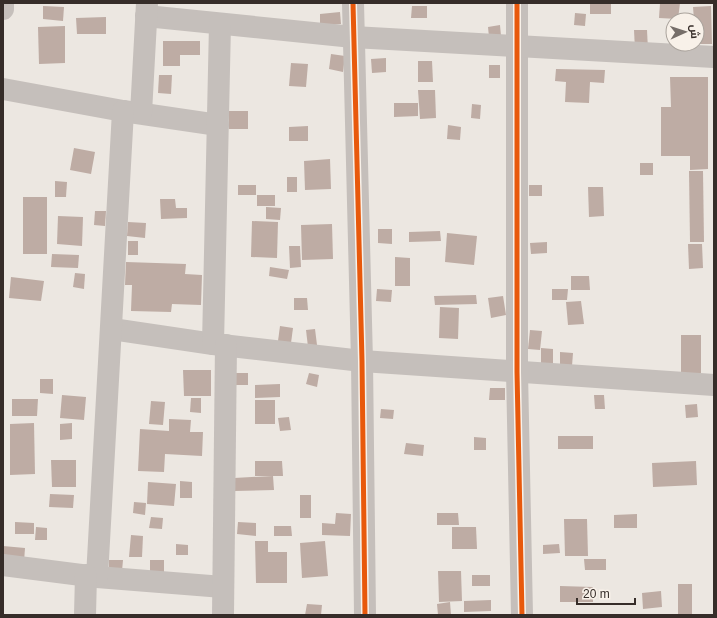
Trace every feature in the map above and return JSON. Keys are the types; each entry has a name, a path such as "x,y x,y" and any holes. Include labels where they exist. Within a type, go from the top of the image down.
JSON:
{"street":[{"path":"3,3 3,9"},
{"path":"353,3 362,361 365,615"},
{"path":"517,3 517,372 522,615"},
{"path":"85,615 92,576 112,329 132,112 146,9 220,24 353,37 714,57"},
{"path":"220,24 218,125 223,615"},
{"path":"3,89 132,112 218,125"},
{"path":"112,329 362,361 714,385"},
{"path":"3,565 92,576 223,586"}],"building":[{"path":"590,3 611,3 611,14 590,14"},
{"path":"660,3 680,3 679,12 665,12 665,18 659,18"},
{"path":"43,6 64,7 63,21 43,19"},
{"path":"412,6 427,6 427,18 411,18"},
{"path":"711,6 712,44 705,44 705,12 693,12 693,7"},
{"path":"340,12 341,24 320,26 320,14"},
{"path":"575,13 586,14 585,26 574,25"},
{"path":"106,17 106,34 77,34 76,18"},
{"path":"500,25 501,36 489,37 488,27"},
{"path":"65,26 65,63 39,64 38,27"},
{"path":"634,30 647,30 648,50 635,50"},
{"path":"163,41 200,41 200,55 180,55 180,66 163,66"},
{"path":"331,54 345,56 343,72 329,69"},
{"path":"386,58 386,72 372,73 371,59"},
{"path":"418,61 432,61 433,82 418,82"},
{"path":"291,63 308,64 306,87 289,86"},
{"path":"489,65 500,65 500,78 489,78"},
{"path":"556,69 605,70 604,83 590,82 589,103 565,102 566,82 555,81"},
{"path":"159,75 172,75 171,94 158,93"},
{"path":"670,77 708,77 708,169 690,170 690,156 661,156 661,107 671,107"},
{"path":"418,90 435,90 436,118 420,119"},
{"path":"394,103 418,103 418,116 394,117"},
{"path":"472,104 481,105 480,119 471,118"},
{"path":"229,111 248,111 248,129 229,129"},
{"path":"448,125 461,127 460,140 447,139"},
{"path":"308,126 308,141 289,141 289,127"},
{"path":"74,148 95,152 91,174 70,170"},
{"path":"330,159 331,189 305,190 304,161"},
{"path":"640,163 653,163 653,175 640,175"},
{"path":"689,171 703,171 704,242 690,242"},
{"path":"287,177 297,177 297,192 287,192"},
{"path":"55,181 67,182 66,197 55,197"},
{"path":"238,185 256,185 256,195 238,195"},
{"path":"529,185 542,185 542,196 529,196"},
{"path":"588,187 603,187 604,216 589,217"},
{"path":"257,195 275,195 275,206 257,206"},
{"path":"23,197 47,197 47,254 23,254"},
{"path":"160,199 175,199 176,208 187,208 187,218 161,219"},
{"path":"266,207 281,208 280,220 266,219"},
{"path":"95,211 106,211 105,226 94,225"},
{"path":"58,216 83,217 82,246 57,244"},
{"path":"252,221 278,222 277,258 251,257"},
{"path":"128,222 146,223 145,238 127,236"},
{"path":"332,224 333,259 302,260 301,225"},
{"path":"378,229 392,229 392,244 378,243"},
{"path":"440,231 441,241 409,242 409,232"},
{"path":"447,233 477,236 474,265 445,262"},
{"path":"128,241 138,241 138,255 128,255"},
{"path":"547,242 547,253 531,254 530,243"},
{"path":"688,244 702,244 703,268 689,269"},
{"path":"289,246 300,246 301,267 290,268"},
{"path":"52,254 79,255 78,268 51,267"},
{"path":"395,257 410,258 410,286 395,286"},
{"path":"126,262 186,264 185,274 202,275 201,305 172,304 171,312 131,311 132,285 125,285"},
{"path":"270,267 289,270 287,279 269,276"},
{"path":"75,273 85,274 84,289 73,287"},
{"path":"571,276 589,276 590,290 571,290"},
{"path":"11,277 44,281 41,301 9,298"},
{"path":"377,289 392,290 391,302 376,301"},
{"path":"552,289 568,289 567,300 552,300"},
{"path":"476,295 477,304 435,305 434,296"},
{"path":"503,296 506,315 491,318 488,298"},
{"path":"294,298 307,298 308,310 294,310"},
{"path":"581,301 584,324 568,325 566,302"},
{"path":"440,307 459,308 458,339 439,338"},
{"path":"280,326 293,328 291,343 278,341"},
{"path":"315,329 317,345 308,347 306,330"},
{"path":"530,330 542,331 540,350 528,349"},
{"path":"681,335 701,335 701,373 681,373"},
{"path":"541,348 553,349 553,364 541,363"},
{"path":"560,352 573,353 572,366 560,365"},
{"path":"183,370 211,370 211,396 184,396"},
{"path":"234,373 248,373 248,385 234,385"},
{"path":"309,373 319,375 317,387 306,384"},
{"path":"40,379 53,379 53,394 40,393"},
{"path":"280,384 280,397 255,398 255,385"},
{"path":"490,388 505,388 505,400 489,400"},
{"path":"62,395 86,397 84,420 60,418"},
{"path":"594,395 604,395 605,409 595,409"},
{"path":"191,398 201,398 201,413 190,412"},
{"path":"12,399 38,399 37,416 12,416"},
{"path":"255,400 275,400 275,424 255,424"},
{"path":"151,401 165,402 163,425 149,424"},
{"path":"697,404 698,417 686,418 685,405"},
{"path":"381,409 394,410 393,419 380,418"},
{"path":"289,417 291,430 280,431 278,418"},
{"path":"169,419 191,420 190,432 203,432 202,456 165,454 164,472 138,471 140,429 169,431"},
{"path":"34,423 35,474 10,475 10,424"},
{"path":"72,423 72,439 60,440 60,424"},
{"path":"558,436 593,436 593,449 558,449"},
{"path":"474,437 486,438 486,450 474,450"},
{"path":"406,443 424,445 423,456 404,454"},
{"path":"51,460 76,460 76,487 52,487"},
{"path":"255,461 282,461 283,476 255,476"},
{"path":"696,461 697,485 653,487 652,463"},
{"path":"273,476 274,490 234,491 234,478"},
{"path":"180,481 192,482 192,498 180,498"},
{"path":"148,482 176,484 174,506 147,504"},
{"path":"50,494 74,495 73,508 49,507"},
{"path":"300,495 311,495 311,518 300,518"},
{"path":"134,502 146,503 145,515 133,513"},
{"path":"336,513 351,514 350,536 322,535 322,523 335,524"},
{"path":"437,513 458,513 459,525 437,525"},
{"path":"637,514 637,528 614,528 614,515"},
{"path":"151,517 163,518 162,529 149,528"},
{"path":"564,519 587,519 588,556 565,556"},
{"path":"15,522 34,523 34,534 15,534"},
{"path":"238,522 256,523 256,536 237,534"},
{"path":"274,526 291,526 292,536 274,536"},
{"path":"36,527 47,528 47,540 35,540"},
{"path":"452,527 476,527 477,549 452,549"},
{"path":"131,535 143,536 142,557 129,557"},
{"path":"255,541 268,541 268,552 287,552 287,583 256,583"},
{"path":"325,541 328,576 302,578 300,543"},
{"path":"176,544 188,545 188,555 176,555"},
{"path":"559,544 560,553 543,554 543,545"},
{"path":"3,546 25,548 24,562 3,560"},
{"path":"584,559 606,559 606,570 585,570"},
{"path":"109,560 123,560 122,571 109,571"},
{"path":"150,560 164,560 164,572 150,572"},
{"path":"438,571 461,571 462,601 439,602"},
{"path":"472,575 490,575 490,586 472,586"},
{"path":"678,584 692,584 692,615 678,615"},
{"path":"560,586 593,587 593,602 560,602"},
{"path":"661,591 662,607 643,609 642,593"},
{"path":"491,600 491,611 464,612 464,601"},
{"path":"450,602 451,615 438,615 437,604"},
{"path":"307,604 322,605 321,615 305,615"}],"cycle path":[{"path":"353,3 362,361 365,615"},
{"path":"517,3 517,372 522,615"}]}
